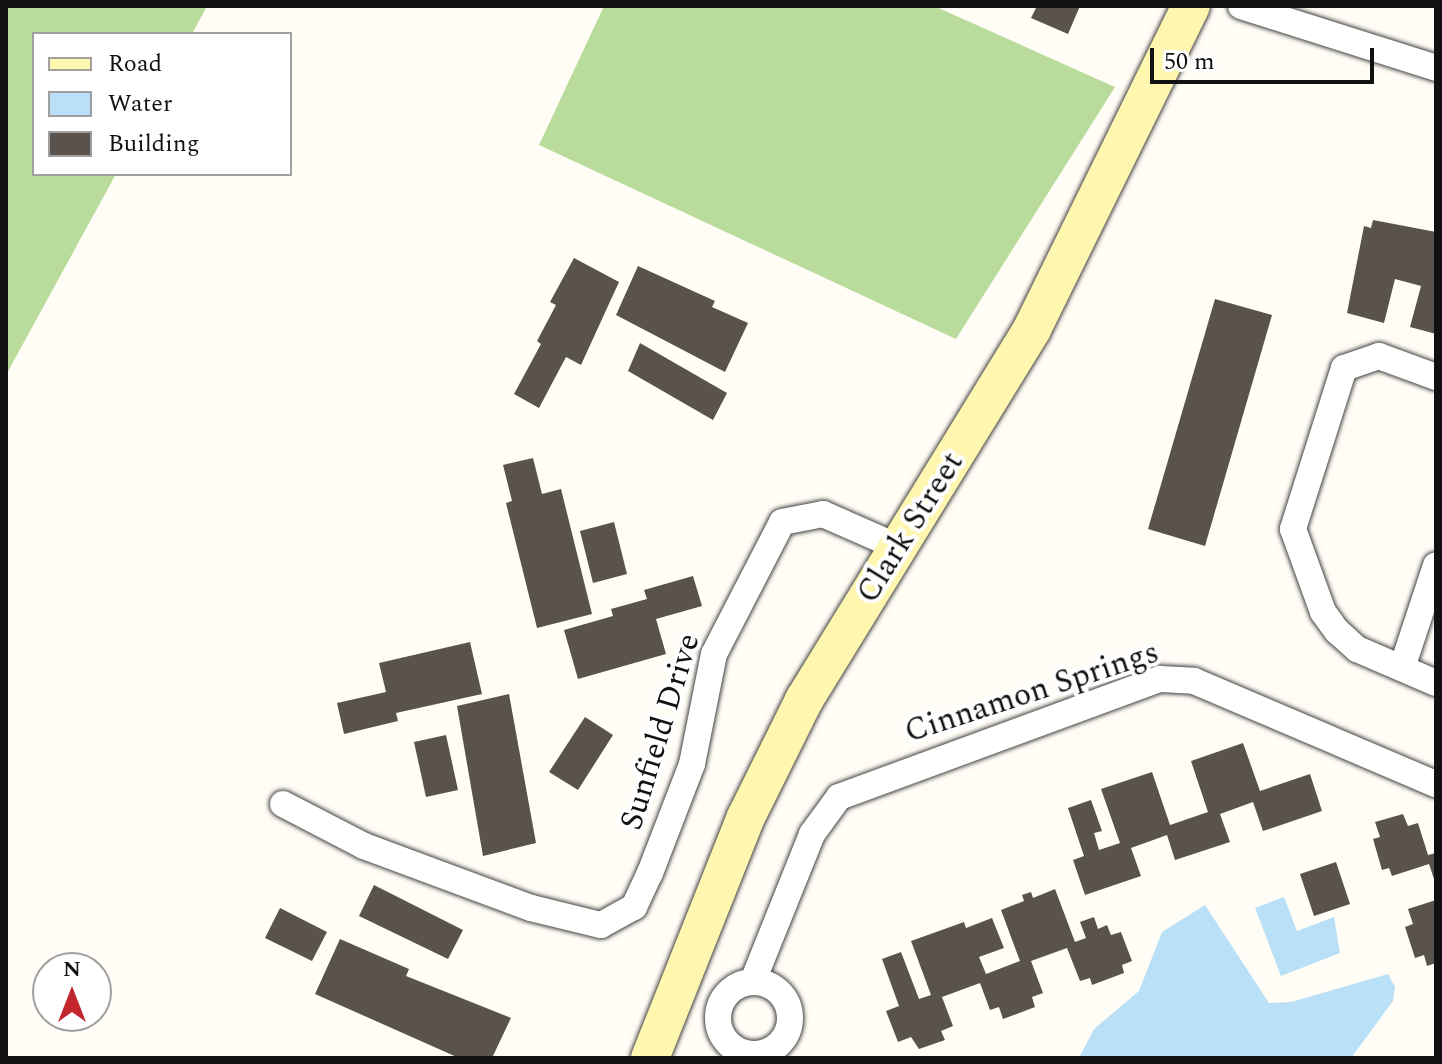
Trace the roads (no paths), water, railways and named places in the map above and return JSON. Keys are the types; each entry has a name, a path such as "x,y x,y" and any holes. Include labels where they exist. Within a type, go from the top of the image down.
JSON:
{"main road":[{"name":"Clark Street","path":"650,1058 746,817 804,700 1032,329 1191,6"}],"street":[{"path":"1241,6 1436,68"},
{"path":"1436,377 1379,356 1344,368 1293,529 1323,612 1337,631 1357,649 1436,683"},
{"name":"Sunfield Drive","path":"283,804 364,846 531,908 601,925 634,907 650,873 692,764 714,654 782,522 823,514 900,548"},
{"path":"1402,668 1436,565"},
{"name":"Cinnamon Springs","path":"753,981 805,847 839,797 1160,679 1194,681 1436,784"},
{"path":"681,978 725,996"},
{"path":"753,981 782,995 791,1015 779,1045 760,1056 738,1051 722,1037 717,1016 725,996 753,981"}],"water":[{"path":"1284,897 1297,931 1334,917 1340,953 1281,976 1255,908"},
{"path":"1205,905 1269,1003 1291,1002 1388,974 1395,987 1393,1001 1351,1058 1079,1058 1094,1029 1139,991 1162,932"}]}
